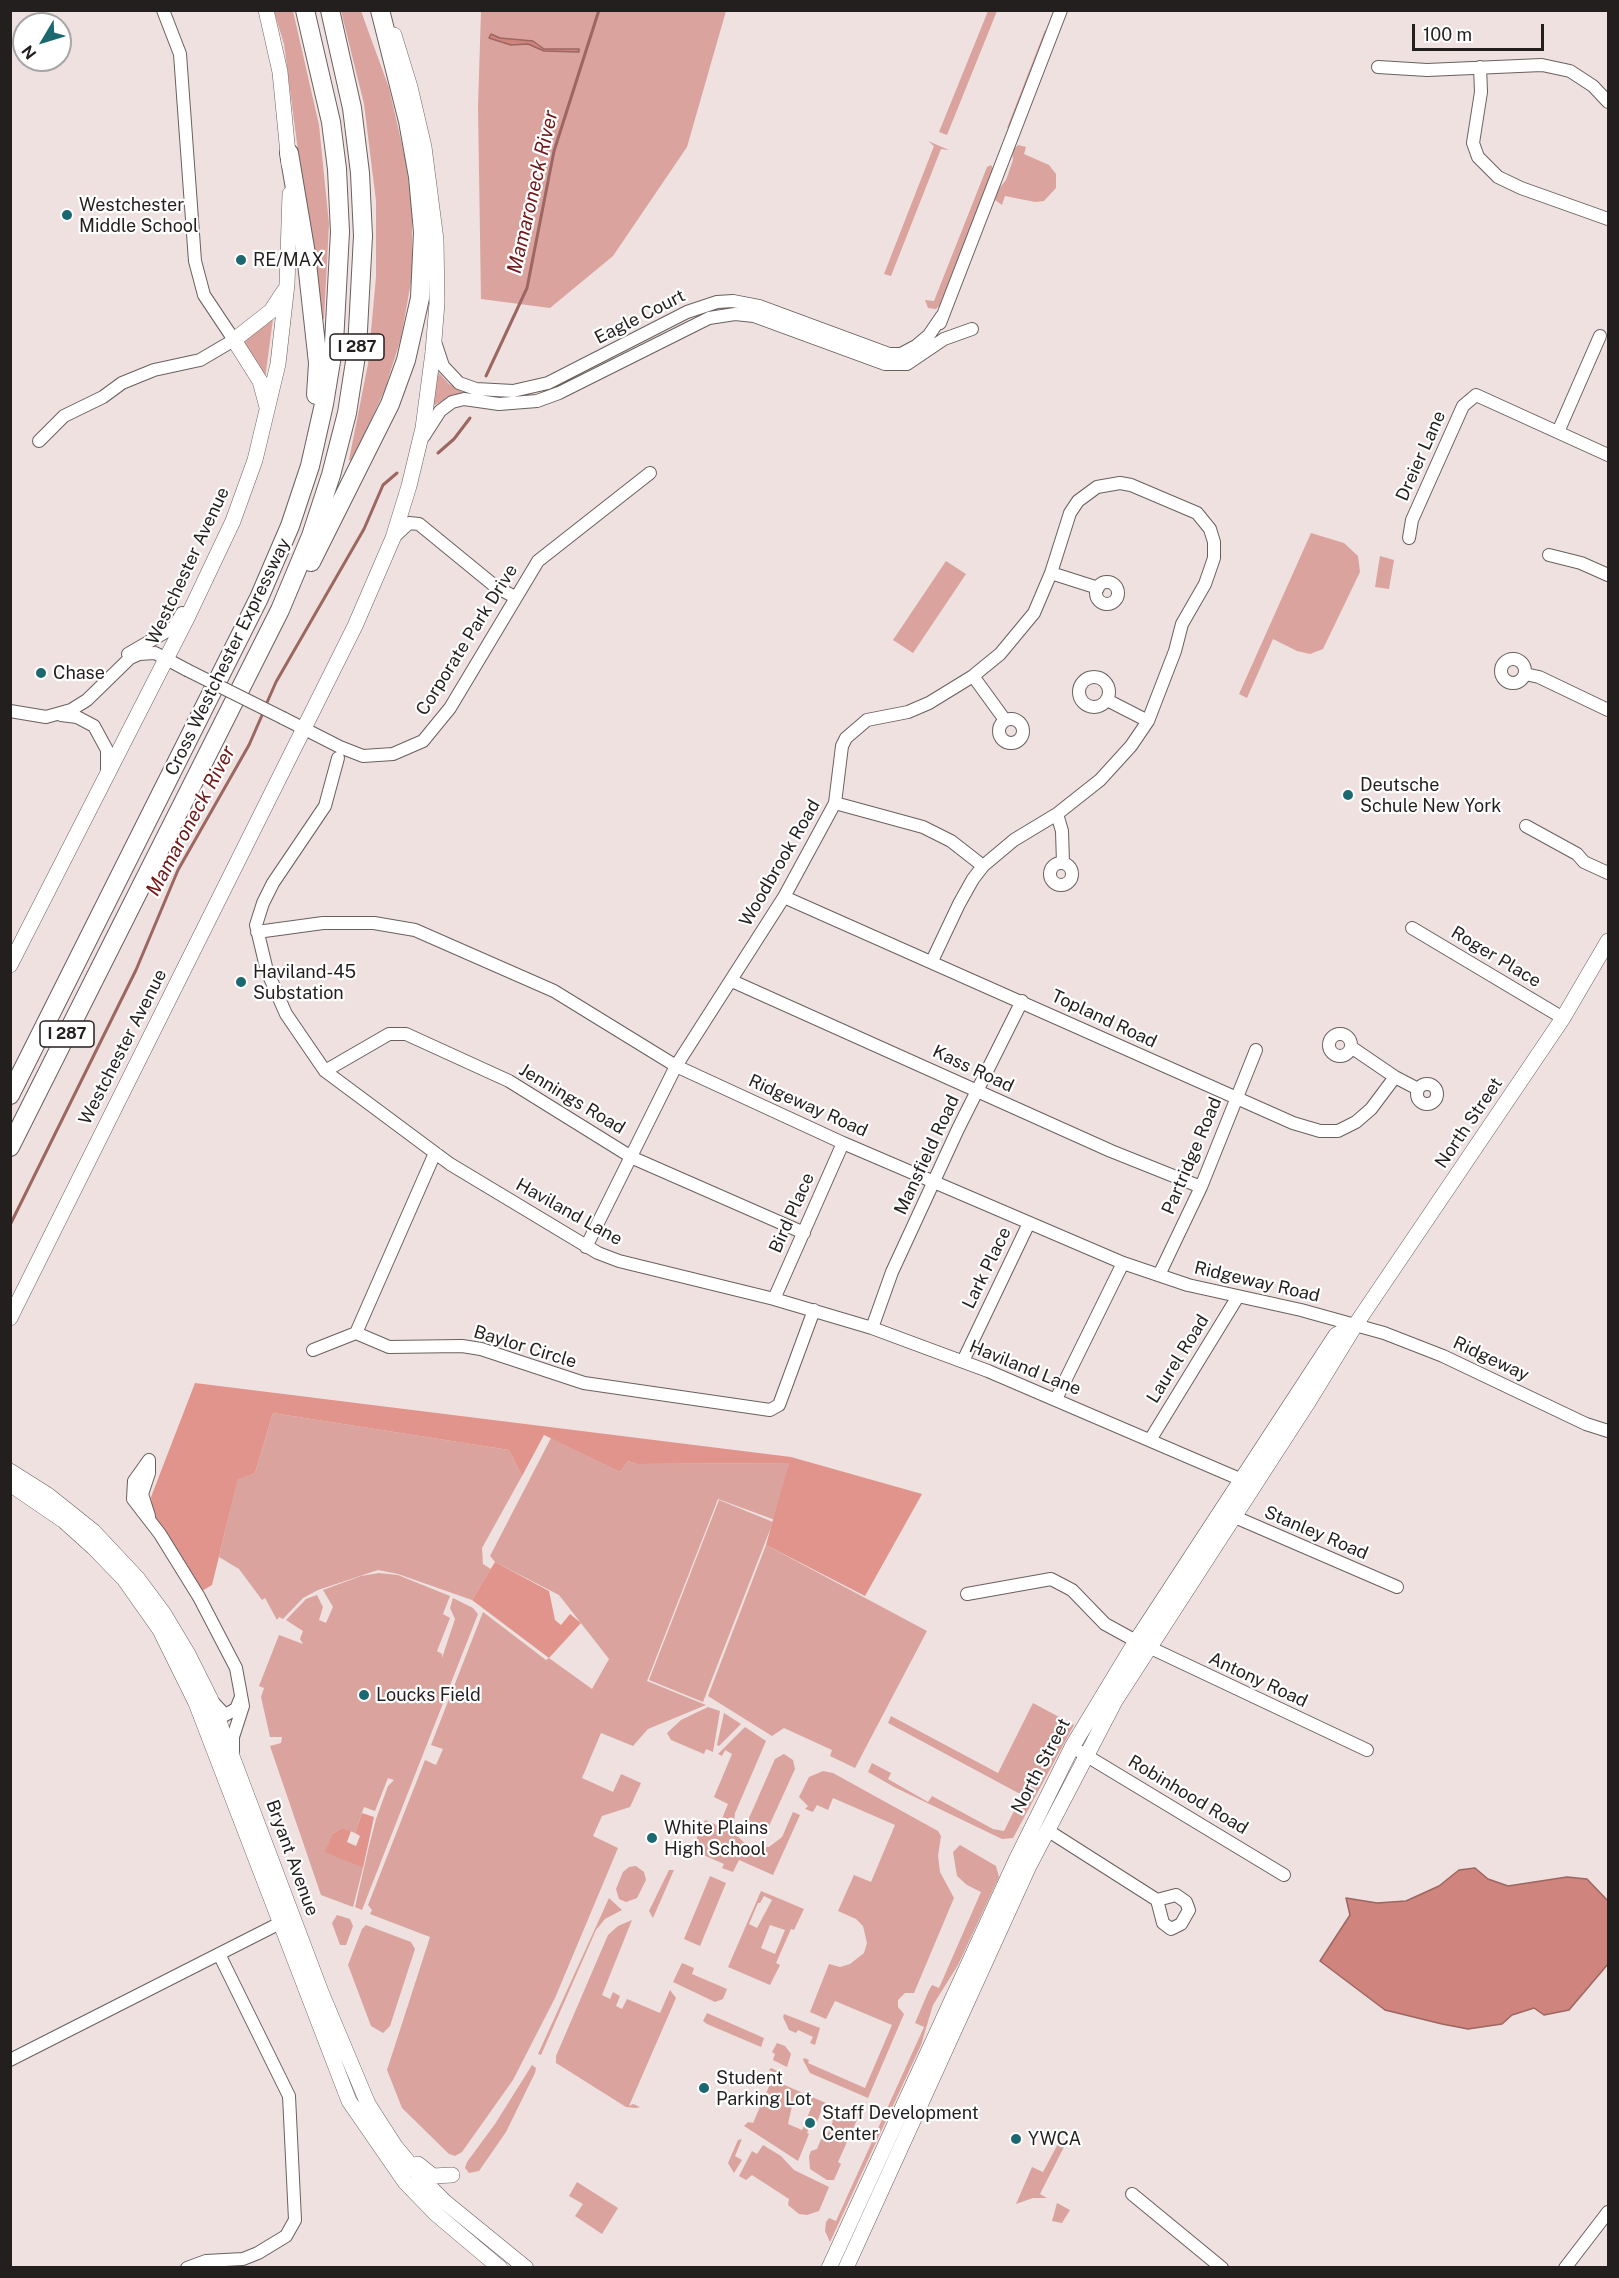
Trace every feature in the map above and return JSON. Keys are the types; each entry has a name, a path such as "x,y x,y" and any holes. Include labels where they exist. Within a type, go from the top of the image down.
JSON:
{"highway":[{"name":"Cross Westchester Expressway","path":"10,1095 260,598 285,541 309,466 332,358 339,295 340,240 337,169 331,122 305,10"},
{"name":"Cross Westchester Expressway","path":"10,1147 251,668 293,581 322,506 347,413 357,349 364,252 360,173 349,92 330,10"},
{"path":"371,10 392,63"},
{"path":"251,668 331,526 375,438 402,372 415,326 423,262 423,214 415,156 381,10"},
{"path":"289,153 306,254 317,353 316,397 309,466"}],"main road":[{"name":"Westchester Avenue","path":"10,965 214,565 241,501 268,413 280,354 290,234 289,153 280,72 266,10"},
{"path":"381,10 407,76 427,161 436,240 434,341"},
{"path":"268,413 260,381 234,340 271,311 287,284"},
{"name":"Westchester Avenue","path":"10,1318 355,626 393,538 405,500 420,442 434,341"},
{"name":"North Street","path":"829,2268 1016,1860 1079,1751 1142,1645 1563,1018 1608,941"},
{"name":"Bryant Avenue","path":"10,1471 72,1513 132,1572 170,1623 210,1698 233,1754 336,2072 360,2119 405,2182 436,2214 500,2268"},
{"name":"Bryant Avenue","path":"10,1484 64,1521 102,1556 134,1592 160,1630 196,1702 286,1920 377,2119 413,2169 445,2202 526,2268"},
{"name":"North Street","path":"846,2268 1047,1830 1079,1751"},
{"path":"351,2066 367,2086 394,2133 422,2169 433,2176 452,2175"}],"street":[{"path":"39,441 64,416 103,397 122,383 154,370 200,360 234,340 204,295 195,261 180,54 163,10"},
{"name":"Eagle Court","path":"928,349 1061,10"},
{"path":"1378,67 1427,70 1542,65 1570,71 1593,86 1608,102"},
{"path":"1480,67 1481,92 1473,143 1478,158 1498,177 1521,188 1608,219"},
{"name":"Eagle Court","path":"434,341 443,366 459,383 476,388 513,391 548,383 687,312 717,302 734,301 759,306 889,354 901,354 916,346 929,335 942,316"},
{"name":"Eagle Court","path":"420,442 433,420 452,402 464,399 499,404 537,401 559,393 698,322 724,315 754,316 885,364 908,364 928,349 972,328"},
{"path":"1600,336 1558,432 1608,455"},
{"name":"Dreier Lane","path":"1409,538 1412,520 1463,406 1476,395 1558,432"},
{"name":"Corporate Park Drive","path":"10,711 28,715 60,715 87,700 130,658 139,654 155,653 304,729 363,756 393,754 423,741 450,708 537,561 650,473"},
{"name":"Woodbrook Road","path":"586,1246 676,1066 784,897 835,803 842,746 853,731 867,720 908,712 929,703 973,676 1000,654 1034,613 1051,573 1070,513 1078,501 1097,487 1109,484 1131,485 1197,513 1210,529 1214,558 1205,584 1182,624 1175,651 1148,721 1115,765 1057,813 1014,840 983,866 972,879 932,961"},
{"path":"405,500 413,512 515,597"},
{"path":"393,538 409,523 419,524 496,587 515,597"},
{"path":"1549,555 1581,563 1608,575"},
{"path":"112,675 129,652 174,627 214,565"},
{"path":"1051,573 1098,588"},
{"path":"1526,674 1539,677 1608,710"},
{"path":"973,676 1005,720"},
{"path":"1107,700 1148,721"},
{"path":"60,715 86,720 101,735 107,750 107,775"},
{"name":"Haviland Lane","path":"338,758 325,806 273,883 258,916 257,932 267,971 286,1014 325,1071 435,1153 586,1246 619,1261 774,1299 872,1328 963,1361 1249,1483"},
{"path":"835,803 923,827 951,841 983,866"},
{"path":"1057,813 1062,831 1063,863"},
{"path":"1526,826 1577,854 1584,862 1608,873"},
{"path":"1577,854 1587,854 1608,866"},
{"name":"Topland Road","path":"784,897 1293,1123 1320,1131 1338,1131 1371,1109 1395,1077"},
{"name":"Ridgeway Road","path":"257,932 323,923 374,923 415,930 554,991 676,1066 843,1143 1123,1263 1237,1298 1356,1324"},
{"name":"Roger Place","path":"1412,928 1563,1018"},
{"name":"Kass Road","path":"732,981 1111,1151 1200,1187"},
{"name":"Mansfield Road","path":"872,1328 892,1272 1022,1001"},
{"name":"Jennings Road","path":"325,1071 389,1034 406,1034 509,1081 629,1156 804,1233"},
{"path":"1351,1047 1395,1077 1418,1089"},
{"name":"Partridge Road","path":"1159,1275 1200,1187 1256,1050"},
{"name":"Bird Place","path":"774,1299 843,1143"},
{"path":"313,1350 356,1333 435,1153"},
{"name":"Lark Place","path":"963,1361 1029,1223"},
{"path":"1056,1400 1123,1263"},
{"name":"Laurel Road","path":"1150,1440 1237,1298"},
{"name":"Baylor Circle","path":"356,1333 389,1347 462,1346 481,1349 584,1383 770,1410 780,1405 814,1310"},
{"name":"Ridgeway","path":"1356,1324 1443,1356 1586,1424 1608,1431"},
{"name":"Stanley Road","path":"1228,1514 1397,1587"},
{"path":"150,1519 199,1597 236,1668 243,1712 233,1737 233,1754"},
{"name":"Antony Road","path":"967,1594 1051,1579 1072,1590 1105,1623 1142,1645 1367,1750"},
{"path":"210,1698 225,1715 236,1708 241,1696"},
{"name":"Robinhood Road","path":"1079,1751 1284,1875"},
{"path":"1047,1830 1157,1900"},
{"path":"10,2060 286,1920"},
{"path":"187,2268 206,2260 243,2259 258,2253 286,2236 295,2220 289,2096 219,1954"},
{"path":"1132,2194 1221,2267"},
{"path":"1565,2268 1608,2212"}],"shaded area":[{"path":"274,11 293,11 319,125 329,224 324,319 320,319 284,44"},
{"path":"341,11 361,11 389,88 406,162 412,212 412,276 401,338 385,389 352,462 349,460 368,364 376,277 376,201 364,104"},
{"path":"481,11 726,11 687,147 613,256 550,308 481,299 478,107"},
{"path":"988,11 997,11 947,135 939,132"},
{"path":"1045,30 1047,32 1011,127 1007,128"},
{"path":"491,34 500,38 533,41 544,49 579,49 579,52 544,51 528,44 511,45 489,38"},
{"path":"928,141 949,150 941,149 891,276 884,274 934,146"},
{"path":"1018,145 1026,147 1024,154 1049,165 1056,174 1056,188 1044,201 1035,202 1005,196 1002,205 995,200 997,191 1006,180 1013,160 1012,151"},
{"path":"991,165 994,170 940,305 936,309 928,308 925,300 934,301 987,167"},
{"path":"273,319 265,379 242,344 243,337"},
{"path":"438,372 449,384 467,394 455,394 433,406"},
{"path":"1311,533 1344,543 1358,556 1360,572 1323,649 1310,654 1297,651 1273,639 1247,698 1239,694"},
{"path":"1380,556 1394,560 1389,589 1375,587"},
{"path":"946,561 966,574 913,653 893,640"},
{"path":"195,1383 791,1457 922,1494 865,1596 766,1545 789,1463 637,1464 628,1461 620,1472 544,1435 522,1476 509,1450 273,1413 255,1473 238,1479 212,1585 202,1591 153,1515 151,1497"},
{"path":"273,1413 509,1450 522,1476 482,1548 483,1564 491,1569 472,1600 398,1574 378,1570 318,1590 303,1598 283,1619 279,1617 277,1620 265,1598 262,1600 239,1569 219,1557 238,1478 255,1473"},
{"path":"551,1438 620,1472 628,1461 637,1464 789,1463 775,1520 718,1499 647,1681 706,1705 648,1729 633,1746 601,1733 582,1778 613,1792 621,1774 641,1783 630,1807 602,1816 593,1836 618,1848 555,1998 513,2080 462,2152 455,2156 449,2154 402,2108 387,2070 430,1937 370,1914 372,1910 368,1905 425,1760 436,1765 443,1749 431,1745 483,1612 546,1660 549,1658 592,1689 609,1659 559,1595 495,1562 490,1556"},
{"path":"719,1500 773,1522 703,1702 649,1680"},
{"path":"766,1545 927,1631 855,1768 830,1756 832,1750 784,1728 772,1736 708,1696"},
{"path":"495,1562 549,1591 555,1620 561,1625 570,1614 581,1623 549,1658 472,1600"},
{"name":"Loucks Field","path":"379,1573 398,1575 450,1596 443,1614 450,1618 437,1651 442,1654 442,1658 455,1619 450,1608 453,1598 473,1608 478,1614 362,1910 355,1907 369,1846 388,1786 394,1780 388,1778 375,1811 364,1807 355,1833 342,1828 332,1834 326,1851 363,1868 353,1907 321,1895 270,1746 281,1743 282,1737 270,1737 261,1697 264,1688 259,1686 279,1635 303,1644 300,1639 303,1631 286,1620 306,1599 317,1595 323,1607 319,1620 326,1623 333,1607 323,1590 361,1576"},
{"path":"1033,1703 1074,1725 1013,1838 1002,1839 894,1787 868,1772 872,1763 891,1773 888,1779 928,1802 932,1796 993,1829 1004,1831 1022,1795 888,1723 891,1716 998,1773"},
{"path":"708,1707 720,1711 713,1752 706,1749 704,1754 671,1740 667,1733 681,1720"},
{"path":"724,1713 741,1724 719,1746 717,1745"},
{"path":"745,1727 766,1741 735,1813 733,1829 736,1835 748,1846 769,1847 782,1837 793,1812 800,1815 773,1875 739,1860 733,1872 722,1868 724,1864 701,1854 699,1857 690,1853 705,1820 719,1826 728,1804 714,1797 732,1754 725,1750 722,1756 718,1754"},
{"path":"784,1754 793,1760 795,1769 769,1826 760,1832 755,1832 748,1823 749,1818 775,1759"},
{"path":"823,1771 833,1773 938,1831 941,1836 938,1856 940,1872 954,1898 914,1993 905,1993 898,2000 898,2007 904,2014 868,2098 810,2073 803,2060 804,2058 809,2060 808,2063 865,2088 892,2025 835,2001 826,2019 810,2012 829,1964 840,1967 850,1964 864,1953 867,1943 863,1926 856,1919 838,1911 854,1875 871,1882 895,1825 833,1798 828,1810 817,1805 813,1812 805,1809 808,1806 799,1797 809,1777"},
{"path":"362,1813 374,1817 363,1868 325,1852 332,1834 342,1828 351,1831 347,1842 356,1846 360,1836 355,1833"},
{"path":"960,1845 996,1866 999,1877 958,1965 933,2005 921,2045 830,2242 825,2231 826,2222 829,2218 836,2221 924,2027 915,2023 929,1990 932,1985 939,1988 981,1892 967,1885 957,1876 953,1852"},
{"path":"636,1866 644,1872 646,1880 637,1898 626,1902 619,1899 616,1889 623,1872 629,1867"},
{"path":"1475,1868 1488,1879 1508,1886 1567,1877 1587,1879 1608,1901 1608,1964 1569,2010 1544,2015 1534,2008 1512,2015 1502,2024 1468,2029 1442,2024 1385,2010 1320,1961 1350,1915 1346,1898 1377,1903 1406,1901 1439,1886 1459,1870"},
{"path":"669,1870 674,1870 653,1918 649,1911"},
{"path":"710,1876 726,1883 700,1946 684,1939"},
{"path":"761,1891 804,1909 794,1930 791,1929 776,1963 780,1965 770,1985 728,1967","holes":["764,1896 772,1900 757,1928 749,1924 758,1903","770,1925 785,1930 775,1954 761,1948"]},
{"path":"609,1898 622,1910 605,1919 596,1930 541,2055 538,2054"},
{"path":"337,1915 350,1919 353,1926 346,1945 340,1945 332,1923"},
{"path":"632,1920 602,1995 610,1999 613,1992 620,1996 616,2006 622,2009 627,1999 660,2013 670,1990 676,1998 629,2106 633,2104 640,2107 636,2108 626,2107 556,2063 556,2056 608,1935 618,1926"},
{"path":"366,1925 411,1942 415,1949 390,2026 383,2033 371,2026 348,1965 362,1929"},
{"path":"682,1963 694,1968 692,1974 727,1989 723,1999 715,2002 673,1982"},
{"path":"707,2013 764,2038 761,2047 707,2024 703,2021"},
{"path":"784,2014 820,2028 815,2045 810,2043 813,2037 798,2030 796,2033 789,2030 783,2017"},
{"path":"777,2043 785,2046 791,2054 787,2067 773,2060 775,2054 772,2052"},
{"path":"532,2065 536,2068 535,2073 506,2132 479,2171 469,2173 465,2168 467,2162 495,2124"},
{"path":"771,2068 784,2074 780,2083 851,2114 854,2108 861,2111 838,2162 841,2164 834,2180 827,2180 810,2169 809,2156 811,2151 817,2149 821,2139 825,2140 833,2121 830,2119 832,2113 822,2109 817,2122 807,2118 813,2103 799,2098 795,2107 792,2106 788,2124 802,2130 804,2126 809,2128 807,2133 809,2134 798,2161 744,2126 748,2122 753,2123 775,2073 769,2070"},
{"path":"742,2139 735,2156 742,2160 734,2173 728,2163 738,2140"},
{"path":"1060,2140 1066,2143 1040,2194 1047,2198 1033,2198 1016,2204 1032,2167 1043,2172"},
{"path":"763,2145 781,2156 794,2170 829,2187 819,2211 807,2215 799,2214 788,2205 789,2199 752,2175 746,2180 739,2176 752,2151 757,2154"},
{"path":"577,2182 618,2208 602,2234 575,2216 583,2204 569,2196"},
{"path":"1057,2203 1070,2210 1062,2223 1052,2221"}],"waterway":[{"name":"Mamaroneck River","path":"486,376 527,288 554,151 599,10"},
{"name":"Mamaroneck River","path":"438,453 454,439 470,418"},
{"name":"Mamaroneck River","path":"265,707 276,682 364,529 383,485 397,473"},
{"name":"Mamaroneck River","path":"10,1225 136,970 178,870 249,745 263,713"}],"place":[{"name":"Westchester Middle School","path":"67,215"},
{"name":"RE/MAX","path":"241,260"},
{"name":"Chase","path":"41,673"},
{"name":"Deutsche Schule New York","path":"1348,795"},
{"name":"Haviland-45 Substation","path":"241,982"},
{"name":"Loucks Field","path":"364,1695"},
{"name":"White Plains High School","path":"652,1838"},
{"name":"Student Parking Lot","path":"704,2088"},
{"name":"Staff Development Center","path":"810,2123"},
{"name":"YWCA","path":"1016,2139"}]}
